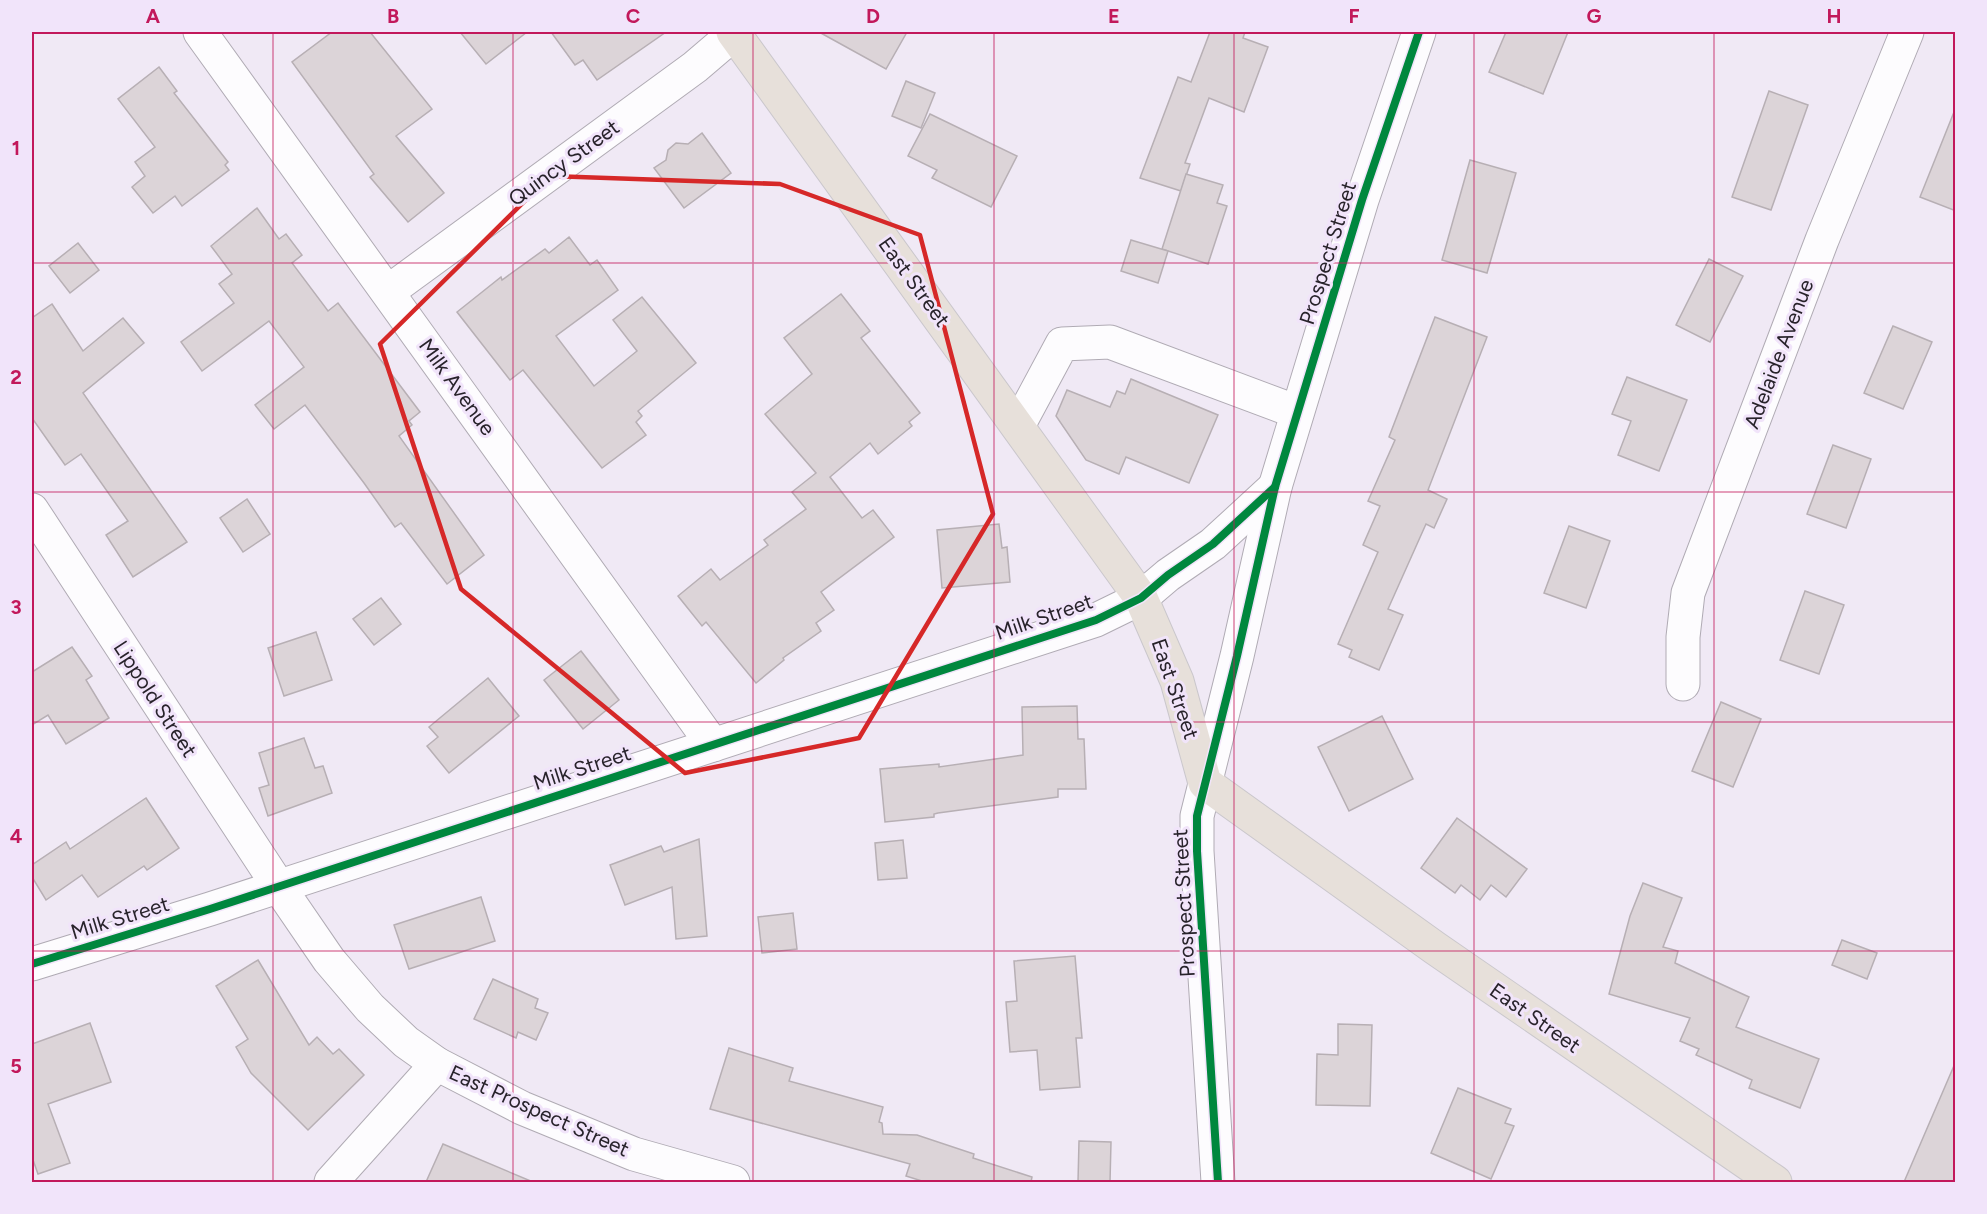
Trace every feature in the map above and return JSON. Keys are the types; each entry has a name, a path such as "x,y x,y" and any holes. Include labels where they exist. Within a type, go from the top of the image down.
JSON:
{"main road":[{"name":"East Street","path":"735,32 1141,598 1177,681 1205,783 1435,948 1775,1182"}],"street":[{"name":"Milk Avenue","path":"200,32 389,291 713,745"},
{"name":"Quincy Street","path":"389,291 695,67 735,32"},
{"name":"Prospect Street","path":"1218,1182 1197,850 1197,816 1237,656 1275,487 1362,200 1419,32"},
{"name":"Adelaide Avenue","path":"1683,684 1683,637 1688,592 1826,230 1907,32"},
{"path":"1017,426 1062,344 1110,342 1298,412"},
{"path":"1141,598 1213,544 1275,487"},
{"name":"Lippold Street","path":"32,510 279,887"},
{"name":"Milk Street","path":"32,964 279,887 1096,620 1141,598"},
{"name":"East Prospect Street","path":"279,887 329,960 370,1008 406,1042 437,1064 522,1108 634,1154 733,1182"},
{"path":"331,1182 437,1064"}],"highlighted area":[{"path":"550,176 780,184 920,235 993,514 859,738 685,773 461,589 380,344"}],"building":[{"path":"332,32 370,32 432,109 396,136 444,193 408,222 370,177 374,174 292,62"},
{"path":"460,32 527,32 486,64"},
{"path":"551,32 666,32 597,80 583,60 575,65"},
{"path":"819,32 907,32 886,69"},
{"path":"1210,32 1245,32 1243,38 1268,47 1244,112 1209,98 1185,163 1190,164 1181,191 1140,178 1178,77 1191,82"},
{"path":"1506,32 1568,32 1543,94 1489,72"},
{"path":"159,67 177,91 174,93 228,162 225,165 229,170 182,206 175,196 153,213 132,187 145,176 135,162 155,147 118,99"},
{"path":"906,81 935,93 921,128 892,116"},
{"path":"1769,91 1808,105 1771,210 1732,197"},
{"path":"1954,112 1956,112 1956,211 1920,197"},
{"path":"930,114 1017,156 991,207 932,178 937,170 908,156"},
{"path":"702,133 731,173 684,208 654,168 666,160 668,150 676,143 688,144"},
{"path":"1470,160 1516,173 1487,273 1442,260"},
{"path":"1186,174 1223,185 1217,203 1227,206 1208,264 1162,249"},
{"path":"257,208 279,239 286,234 302,255 292,263 328,311 338,303 420,412 409,421 412,425 399,436 484,555 447,584 401,523 395,527 305,405 274,429 255,405 304,367 269,321 202,371 181,342 234,303 219,284 232,274 211,246"},
{"path":"569,237 590,265 597,260 618,290 556,336 594,386 637,351 613,320 642,297 696,363 638,411 642,416 636,422 646,435 602,468 523,370 510,380 457,312 501,277 502,280 545,249 549,253"},
{"path":"1131,240 1168,251 1158,283 1121,271"},
{"path":"78,243 99,270 70,293 49,266"},
{"path":"1709,259 1743,276 1710,342 1676,325"},
{"path":"841,294 870,331 861,338 920,413 909,422 912,426 878,454 870,443 830,477 862,518 873,510 894,537 821,592 834,610 816,623 821,631 783,658 784,660 756,683 706,622 702,626 678,596 711,569 720,580 768,545 764,540 806,509 792,492 816,473 765,414 812,374 784,338"},
{"path":"52,304 83,351 123,318 144,343 83,393 187,542 133,577 106,535 128,521 81,454 65,465 32,418 32,318"},
{"path":"1435,317 1487,337 1428,490 1447,499 1434,528 1426,524 1388,609 1403,615 1379,670 1349,657 1352,650 1338,644 1378,552 1363,545 1380,506 1368,501 1395,440 1389,437"},
{"path":"1893,326 1932,342 1903,409 1864,393"},
{"path":"1627,377 1687,400 1659,471 1618,455 1631,421 1612,414"},
{"path":"1131,379 1218,415 1189,483 1126,457 1119,474 1086,460 1056,416 1067,390 1110,407 1117,391 1125,394"},
{"path":"1833,445 1871,459 1846,528 1807,514"},
{"path":"247,499 270,534 243,552 220,518"},
{"path":"999,524 1002,548 1007,547 1010,582 942,588 937,530"},
{"path":"1569,526 1610,541 1586,608 1544,593"},
{"path":"1805,591 1844,605 1819,674 1780,660"},
{"path":"381,598 401,624 374,645 353,619"},
{"path":"316,632 332,680 284,696 268,648"},
{"path":"72,647 92,676 86,680 109,718 66,744 48,715 32,725 32,672"},
{"path":"581,651 619,700 583,729 544,680"},
{"path":"488,678 519,716 449,773 427,746 438,737 429,727"},
{"path":"1721,702 1761,719 1733,787 1692,771"},
{"path":"1077,706 1078,739 1084,739 1086,789 1058,789 1058,797 938,813 934,814 934,817 885,822 880,769 939,764 939,767 1023,755 1022,707"},
{"path":"1382,716 1413,779 1349,811 1318,747"},
{"path":"304,738 315,768 323,766 332,793 268,816 259,788 269,785 259,753"},
{"path":"146,798 179,848 147,870 144,866 98,897 82,875 46,900 32,877 32,865 66,842 70,849"},
{"path":"1457,818 1527,869 1506,897 1491,885 1480,900 1461,885 1455,893 1421,868"},
{"path":"699,839 707,936 676,939 672,887 625,905 610,865 661,846 664,852"},
{"path":"903,840 907,878 878,880 875,843"},
{"path":"1643,883 1682,898 1663,947 1678,951 1675,963 1749,997 1736,1027 1819,1059 1800,1108 1749,1088 1752,1080 1696,1055 1699,1049 1680,1041 1690,1018 1609,994 1630,916"},
{"path":"481,897 495,941 409,969 394,925"},
{"path":"793,913 797,949 762,953 758,917"},
{"path":"1842,940 1877,953 1867,979 1832,965"},
{"path":"1075,956 1082,1038 1076,1038 1080,1087 1040,1090 1037,1050 1010,1052 1006,1002 1017,1001 1014,961"},
{"path":"258,960 309,1045 317,1037 333,1054 339,1049 364,1075 308,1130 251,1073 236,1047 248,1039 216,986"},
{"path":"493,979 538,999 535,1008 548,1013 536,1040 518,1032 516,1038 474,1019"},
{"path":"90,1023 111,1082 48,1104 70,1163 38,1174 32,1157 32,1044"},
{"path":"1338,1024 1372,1025 1370,1106 1316,1105 1317,1054 1338,1055"},
{"path":"729,1048 793,1068 789,1081 883,1107 879,1122 882,1123 883,1134 917,1135 974,1154 973,1158 1032,1177 1031,1182 925,1182 906,1176 910,1164 710,1109"},
{"path":"1956,1061 1956,1182 1904,1182"},
{"path":"1458,1088 1511,1109 1505,1123 1514,1126 1491,1179 1431,1153"},
{"path":"1079,1141 1111,1142 1110,1182 1078,1182"},
{"path":"443,1144 533,1182 426,1182"}],"cycle path":[{"path":"1218,1182 1197,851 1197,816 1237,656 1275,487 1362,200 1419,32"},
{"path":"32,964 210,909 1096,620 1141,598 1168,575 1213,544 1275,487"}]}
